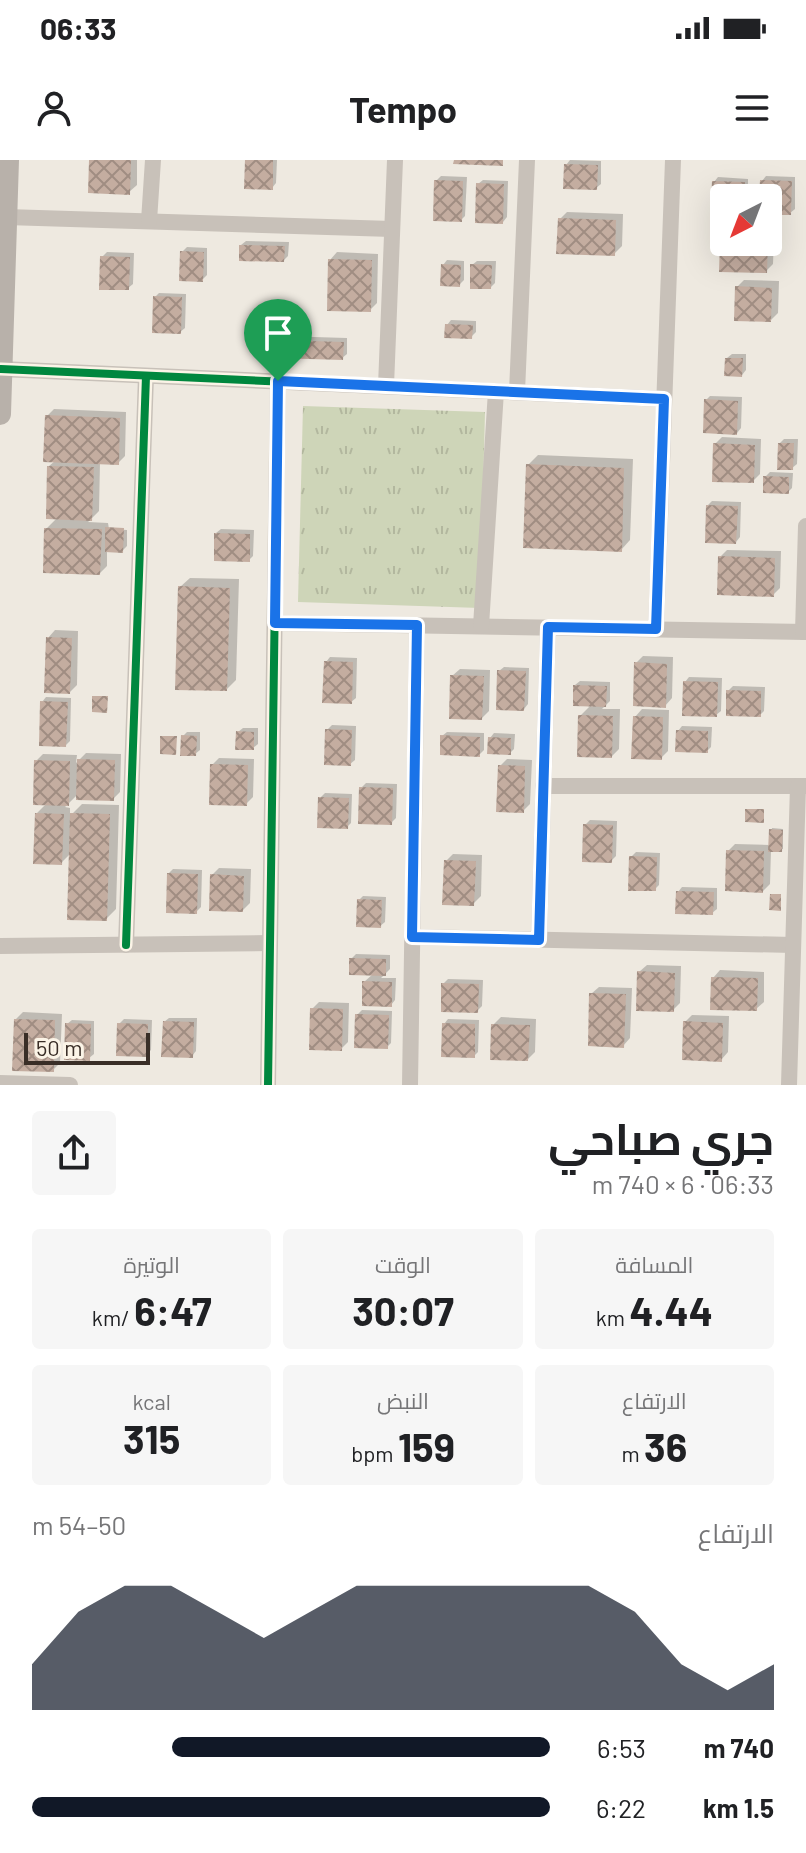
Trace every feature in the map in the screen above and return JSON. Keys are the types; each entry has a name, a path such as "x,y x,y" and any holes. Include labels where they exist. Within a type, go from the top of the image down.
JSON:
{"main road":[{"path":"0,414 8,160"}],"street":[{"path":"149,221 153,160"},
{"path":"386,386 395,160"},
{"path":"517,392 527,160"},
{"path":"656,629 673,160"},
{"path":"6,217 392,229"},
{"path":"1,369 664,399"},
{"path":"126,945 146,376"},
{"path":"268,1085 278,381"},
{"path":"481,626 496,391"},
{"path":"275,623 805,632 806,526"},
{"path":"410,1085 417,625"},
{"path":"539,940 548,627"},
{"path":"543,786 802,786 789,1085"},
{"path":"412,937 793,945"},
{"path":"0,946 270,943"},
{"path":"0,1083 70,1085"}],"green space":[{"path":"303,406 485,412 480,608 298,602"}],"building":[{"path":"89,160 131,160 130,195 88,193"},
{"path":"245,160 273,160 273,190 244,189"},
{"path":"454,160 503,160 503,166 453,164"},
{"path":"564,164 598,165 597,190 563,189"},
{"path":"434,180 463,181 462,222 433,221"},
{"path":"760,180 792,181 791,215 782,215 782,184 760,184"},
{"path":"712,181 745,182 745,184 712,184"},
{"path":"476,183 504,184 503,224 475,223"},
{"path":"558,218 616,220 615,256 556,254"},
{"path":"239,245 285,246 284,262 239,261"},
{"path":"180,251 204,252 203,282 179,281"},
{"path":"100,256 130,257 129,290 99,290"},
{"path":"720,256 768,256 767,273 719,272"},
{"path":"328,259 372,260 371,312 327,311"},
{"path":"441,264 461,265 460,287 440,286"},
{"path":"470,264 492,265 491,289 470,289"},
{"path":"735,286 772,288 771,322 734,321"},
{"path":"153,296 182,297 181,334 152,333"},
{"path":"445,324 473,325 472,339 444,338"},
{"path":"275,340 344,342 343,360 274,358"},
{"path":"725,358 743,358 742,377 724,376"},
{"path":"704,399 738,401 737,435 703,433"},
{"path":"45,415 120,418 119,465 43,462"},
{"path":"713,443 755,445 754,483 712,482"},
{"path":"778,443 794,443 793,470 777,470"},
{"path":"526,464 624,468 622,552 523,548"},
{"path":"47,466 94,467 92,521 46,519"},
{"path":"763,476 789,477 789,494 763,493"},
{"path":"706,505 738,506 736,544 705,543"},
{"path":"105,527 124,528 123,553 105,552"},
{"path":"44,528 102,529 100,575 43,573"},
{"path":"214,533 250,534 250,562 214,561"},
{"path":"718,556 775,558 774,597 717,595"},
{"path":"178,586 230,588 227,691 175,690"},
{"path":"46,637 72,638 70,694 44,693"},
{"path":"324,661 353,662 352,704 322,703"},
{"path":"634,662 667,664 666,708 633,706"},
{"path":"497,670 526,671 524,711 496,710"},
{"path":"450,675 484,676 482,720 449,719"},
{"path":"683,681 718,682 717,717 682,716"},
{"path":"573,685 607,686 606,707 573,706"},
{"path":"726,690 761,691 761,717 726,716"},
{"path":"92,696 108,696 107,713 92,712"},
{"path":"40,701 68,702 66,747 39,746"},
{"path":"578,715 613,716 612,758 577,757"},
{"path":"633,716 663,717 662,760 631,759"},
{"path":"325,729 352,730 351,766 324,765"},
{"path":"676,730 708,731 708,753 675,752"},
{"path":"236,731 254,732 254,750 235,750"},
{"path":"181,735 197,736 196,756 180,756"},
{"path":"440,735 480,737 480,757 440,755"},
{"path":"160,736 177,736 176,755 160,754"},
{"path":"488,737 511,738 511,755 487,754"},
{"path":"77,759 115,760 114,801 76,800"},
{"path":"34,760 70,761 69,806 33,805"},
{"path":"210,764 248,765 247,806 209,805"},
{"path":"498,765 525,766 524,813 496,812"},
{"path":"359,787 393,788 392,825 358,824"},
{"path":"318,797 349,798 348,829 317,828"},
{"path":"745,809 764,809 764,823 745,822"},
{"path":"35,813 64,814 62,865 33,864"},
{"path":"70,813 110,814 107,921 67,920"},
{"path":"583,824 613,825 612,863 582,862"},
{"path":"769,829 783,830 782,852 768,852"},
{"path":"726,850 764,851 763,893 725,891"},
{"path":"629,856 657,857 656,891 628,891"},
{"path":"444,860 476,861 474,906 442,905"},
{"path":"167,873 198,874 197,914 166,913"},
{"path":"210,874 244,876 243,912 209,911"},
{"path":"676,891 714,892 713,915 675,914"},
{"path":"770,894 781,894 781,911 769,910"},
{"path":"357,899 382,900 381,928 356,927"},
{"path":"349,958 386,959 386,976 349,975"},
{"path":"637,971 675,973 674,1012 636,1011"},
{"path":"711,977 758,978 757,1011 710,1010"},
{"path":"362,981 392,982 392,1007 362,1006"},
{"path":"441,983 479,984 478,1013 441,1012"},
{"path":"589,993 626,994 624,1048 588,1046"},
{"path":"310,1008 343,1009 342,1051 309,1050"},
{"path":"355,1014 389,1015 388,1049 354,1048"},
{"path":"14,1019 55,1020 54,1072 12,1071"},
{"path":"163,1021 194,1022 193,1058 161,1057"},
{"path":"683,1021 723,1023 722,1062 682,1060"},
{"path":"65,1023 91,1024 90,1061 64,1060"},
{"path":"117,1023 148,1024 147,1057 116,1056"},
{"path":"442,1023 475,1024 475,1058 441,1057"},
{"path":"491,1024 530,1025 528,1061 490,1060"}],"cycle path":[{"path":"1,369 664,399"},
{"path":"126,945 146,376"},
{"path":"268,1085 278,381"}],"route":[{"path":"278,381 664,399 656,629 548,627 539,940 412,937 417,625 275,623 278,381"}]}
